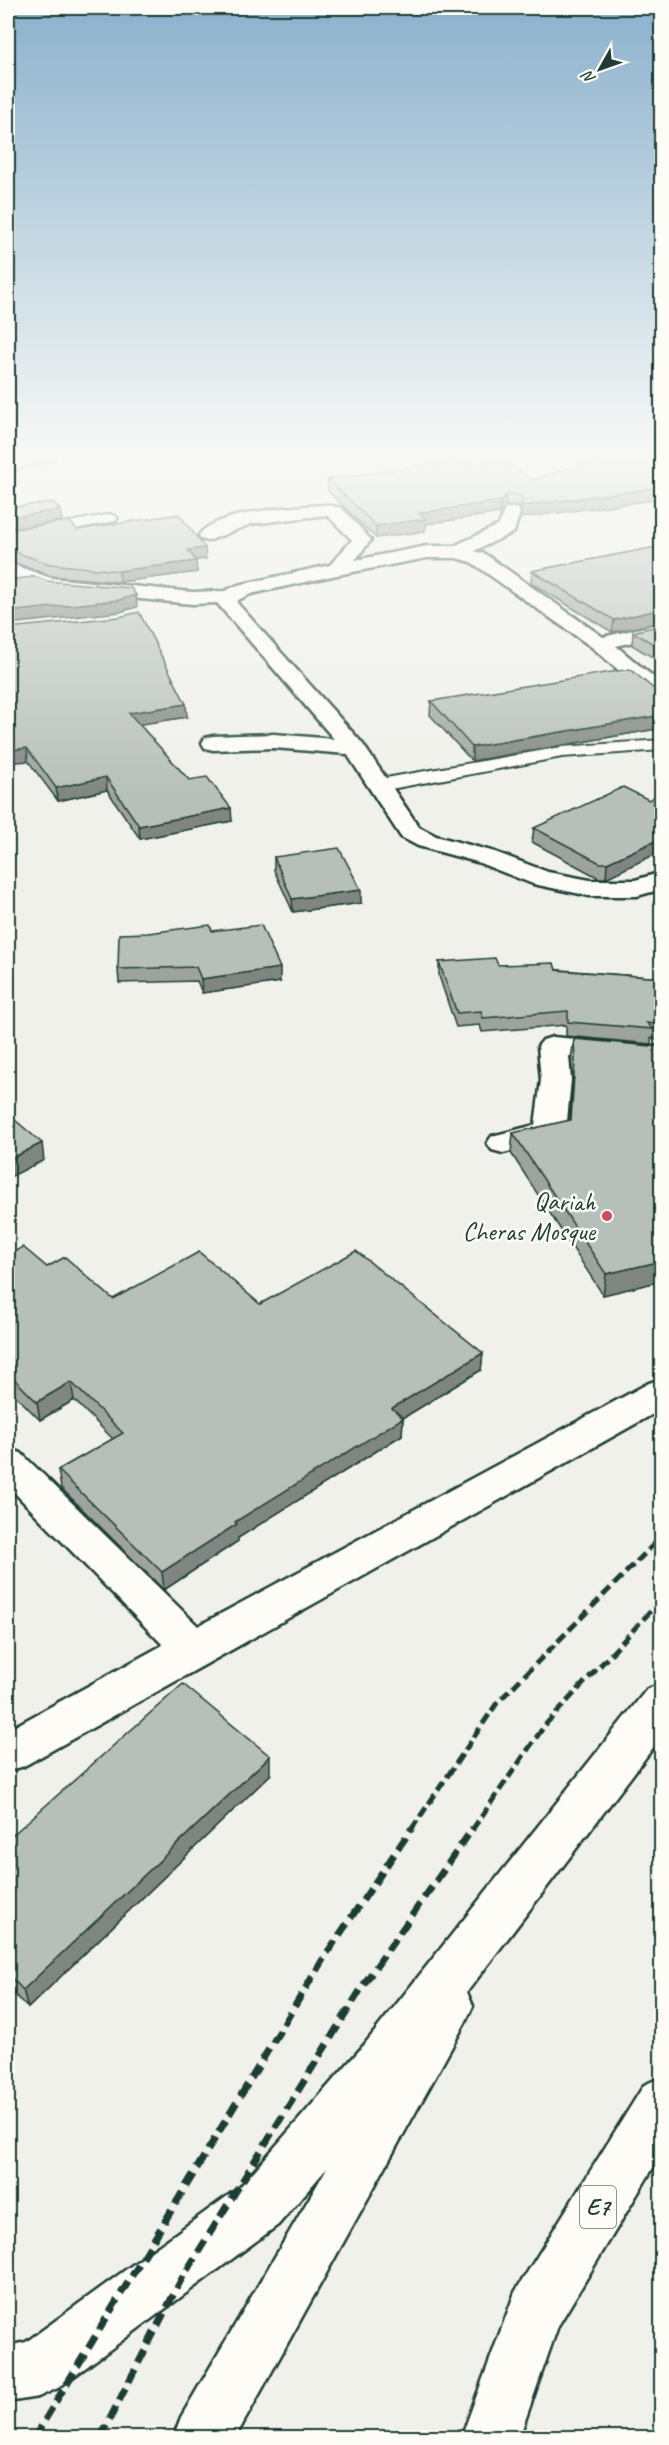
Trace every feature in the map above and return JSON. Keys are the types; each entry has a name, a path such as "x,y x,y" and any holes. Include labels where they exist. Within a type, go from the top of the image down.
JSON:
{"main road":[{"path":"8,569 48,584 192,598 228,597 245,589 332,569"},
{"path":"494,569 600,644 662,696"},
{"path":"509,579 531,575"},
{"path":"228,597 227,604 354,748 410,832 427,841 486,857 542,879 590,888 637,888 662,880"},
{"path":"154,614 192,598"},
{"path":"600,644 662,628"},
{"path":"213,742 274,741 354,748"},
{"path":"503,1143 550,1131 556,1080 553,1046 662,1056"},
{"path":"8,1752 192,1647 322,1579 662,1392"},
{"path":"8,1462 192,1647"},
{"path":"8,2374 38,2368 259,2206 382,2063 662,1702"},
{"path":"202,2438 508,1900"},
{"name":"E7","path":"489,2438 536,2312 662,2103"}],"lane":[{"path":"380,784 562,752 662,745"}],"building":[{"path":"100,569 134,569 119,571"},
{"path":"662,569 662,609 614,620 532,571"},
{"path":"31,575 47,581 131,588 136,595 119,600 8,612 8,580 33,577"},
{"path":"139,612 186,704 129,713 189,780 207,777 231,808 139,826 106,777 56,788 27,748 8,750 8,628 119,617"},
{"path":"662,625 662,649 633,632"},
{"path":"630,669 654,689 662,690 662,715 472,747 431,701"},
{"path":"623,787 649,800 662,792 662,838 607,863 600,863 534,828"},
{"path":"339,848 361,890 292,899 274,857"},
{"path":"210,925 212,931 261,925 280,968 201,979 196,967 118,969 119,934 148,933"},
{"path":"495,958 498,965 554,963 556,970 662,978 662,1025 647,1023 653,1029 568,1022 568,1011 483,1018 481,1011 457,1013 439,962"},
{"name":"Qariah Cheras Mosque","path":"574,1039 662,1047 662,1261 606,1274 513,1133 571,1120"},
{"path":"8,1114 42,1143 8,1160"},
{"path":"23,1247 47,1267 65,1257 113,1299 199,1252 260,1304 356,1251 483,1353 392,1408 403,1418 235,1522 237,1524 162,1572 58,1470 123,1433 71,1382 37,1402 8,1373 8,1255"},
{"path":"183,1684 270,1756 23,1990 8,1974 8,1839"}],"railway":[{"path":"411,1830 497,1703 662,1536"},
{"path":"472,1830 545,1725 662,1599"},
{"path":"34,2438 325,1956 412,1828"},
{"path":"100,2438 181,2280 366,1981 473,1828"}],"place":[{"name":"Qariah Cheras Mosque","path":"607,1216"}]}
